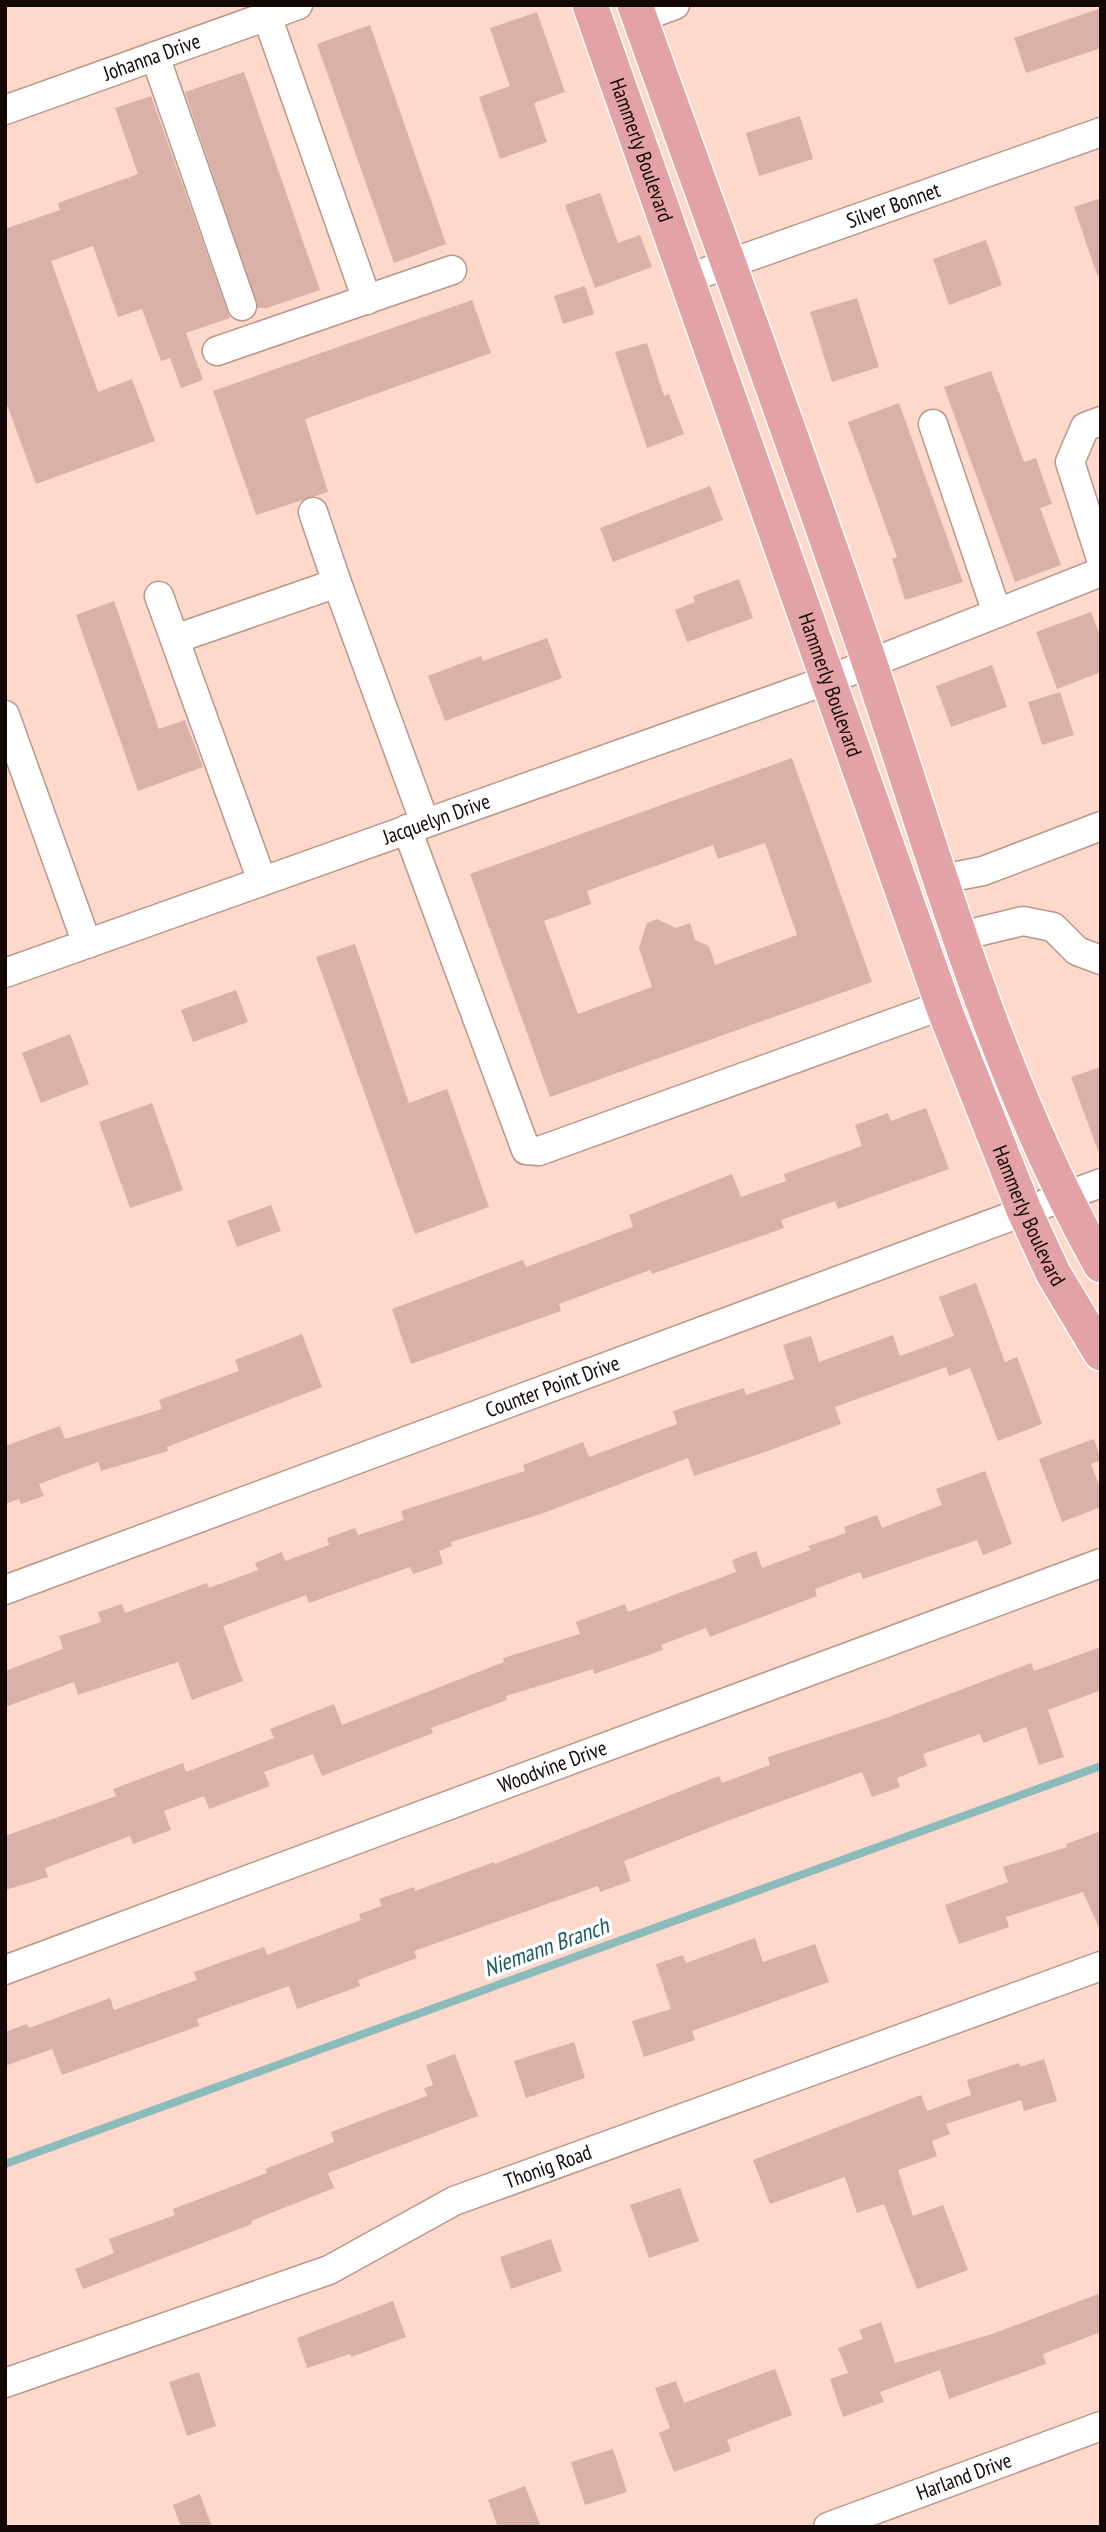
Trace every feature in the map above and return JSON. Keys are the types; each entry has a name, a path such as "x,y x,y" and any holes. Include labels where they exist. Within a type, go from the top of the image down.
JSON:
{"main road":[{"name":"Hammerly Boulevard","path":"590,5 943,1005 1024,1210 1053,1273 1101,1353"},
{"name":"Hammerly Boulevard","path":"637,12 869,663 982,1000 1062,1197 1101,1265"}],"street":[{"name":"Johanna Drive","path":"5,110 298,5"},
{"path":"637,12 675,5"},
{"path":"267,16 367,300"},
{"path":"155,56 242,306"},
{"name":"Silver Bonnet","path":"686,279 1101,132"},
{"path":"217,351 452,270"},
{"path":"1101,421 1085,427 1070,461 1101,559"},
{"path":"933,424 997,613"},
{"path":"313,512 526,1150 539,1150 943,1005"},
{"name":"Jacquelyn Drive","path":"5,973 828,680 1101,572"},
{"path":"175,639 337,583"},
{"path":"159,596 262,881"},
{"path":"5,715 87,944"},
{"path":"942,879 983,871 1101,826"},
{"path":"961,936 1023,921 1053,927 1077,951 1101,960"},
{"name":"Counter Point Drive","path":"5,1590 1101,1183"},
{"name":"Woodvine Drive","path":"5,1970 1101,1563"},
{"name":"Thonig Road","path":"5,2383 329,2270 454,2200 1101,1966"},
{"name":"Harland Drive","path":"828,2527 1101,2426"}],"building":[{"path":"1101,8 1101,48 1026,73 1014,38"},
{"path":"537,12 565,92 534,103 547,142 500,159 479,97 510,86 490,28"},
{"path":"370,25 446,244 394,263 317,44"},
{"path":"244,72 320,290 267,308 258,308 185,92"},
{"path":"151,96 230,318 186,333 203,380 181,388 170,358 161,361 142,309 118,317 93,246 51,261 98,392 132,379 155,441 36,484 5,399 5,229 60,210 58,203 138,174 115,108"},
{"path":"800,116 813,159 759,176 746,133"},
{"path":"600,193 618,243 640,235 652,267 595,288 565,205"},
{"path":"1101,198 1101,274 1097,275 1074,207"},
{"path":"986,240 1002,285 949,305 933,259"},
{"path":"585,286 594,314 563,324 554,296"},
{"path":"857,298 879,367 832,382 810,312"},
{"path":"472,300 491,353 305,419 328,492 256,515 213,391"},
{"path":"647,343 664,396 669,394 684,434 647,448 615,352"},
{"path":"991,371 1024,462 1036,458 1052,504 1040,508 1061,565 1015,582 944,387"},
{"path":"899,403 963,582 905,600 892,559 897,557 848,422"},
{"path":"710,486 723,520 613,562 600,528"},
{"path":"739,579 753,618 687,642 675,610 695,602 693,596"},
{"path":"114,601 159,729 185,720 203,767 138,791 76,615"},
{"path":"1091,612 1101,638 1101,672 1057,689 1036,632"},
{"path":"547,638 562,678 445,721 428,676 481,656 483,661"},
{"path":"992,665 1007,707 951,727 936,686"},
{"path":"1060,692 1074,735 1042,745 1028,702"},
{"path":"792,758 872,982 550,1097 470,874","holes":["765,843 797,935 715,965 709,946 695,940 690,923 676,928 657,919 647,923 639,948 652,987 578,1014 544,921 591,904 587,891 713,845 718,859"]},
{"path":"355,944 409,1103 447,1089 489,1207 415,1234 316,957"},
{"path":"236,990 248,1022 193,1042 181,1010"},
{"path":"70,1034 89,1084 41,1103 22,1053"},
{"path":"1101,1067 1101,1151 1098,1151 1071,1077"},
{"path":"152,1103 183,1190 130,1208 99,1122"},
{"path":"926,1108 949,1169 838,1209 835,1201 781,1220 784,1228 652,1274 650,1270 559,1304 561,1311 411,1364 392,1309 523,1260 526,1267 633,1227 629,1215 732,1174 741,1197 786,1181 784,1174 862,1146 855,1125 888,1113 891,1121"},
{"path":"271,1205 281,1231 237,1247 227,1221"},
{"path":"976,1283 1005,1362 1017,1357 1042,1424 998,1441 970,1368 949,1376 946,1367 835,1407 841,1424 765,1452 694,1476 688,1458 541,1514 451,1542 452,1546 439,1551 443,1564 413,1574 410,1567 309,1603 306,1595 223,1626 243,1681 192,1700 178,1662 78,1695 74,1682 5,1707 5,1671 63,1649 59,1636 101,1622 98,1612 122,1604 125,1613 207,1583 209,1588 258,1570 255,1563 282,1552 285,1561 329,1545 327,1538 355,1528 358,1535 404,1520 401,1511 525,1471 523,1465 583,1442 589,1457 677,1424 673,1411 744,1388 746,1395 794,1379 783,1345 811,1336 819,1362 893,1335 900,1356 954,1336 939,1297"},
{"path":"302,1334 322,1387 167,1447 168,1451 101,1471 98,1462 39,1484 44,1496 21,1504 19,1499 5,1504 5,1446 60,1426 65,1439 162,1409 159,1400 239,1371 235,1360"},
{"path":"1094,1439 1101,1460 1091,1464 1101,1490 1101,1507 1062,1522 1039,1459"},
{"path":"985,1471 1012,1544 983,1555 977,1540 863,1579 860,1572 815,1589 817,1596 710,1637 706,1628 661,1645 663,1650 594,1674 593,1669 506,1696 507,1700 431,1728 433,1733 322,1776 313,1754 264,1772 270,1786 209,1809 204,1796 164,1811 171,1830 133,1844 130,1836 45,1868 48,1877 5,1890 5,1836 116,1796 113,1789 183,1763 186,1772 274,1738 270,1729 334,1704 342,1725 504,1662 503,1658 580,1634 576,1622 625,1604 628,1612 736,1572 732,1560 756,1551 762,1568 810,1550 808,1546 846,1533 844,1527 877,1515 882,1528 942,1505 936,1489"},
{"path":"1101,1647 1101,1690 1048,1710 1064,1757 1039,1765 1026,1727 983,1743 980,1734 923,1754 927,1766 897,1778 900,1787 872,1797 862,1772 727,1821 624,1861 631,1881 600,1892 598,1886 414,1951 417,1958 358,1980 360,1986 297,2009 289,1986 197,2019 199,2026 62,2075 52,2049 5,2066 5,2032 27,2024 29,2028 110,1998 114,2010 197,1980 194,1972 264,1947 267,1955 361,1920 359,1914 382,1906 379,1899 414,1887 415,1891 494,1862 495,1864 719,1776 722,1783 770,1765 768,1757 886,1718 1031,1663 1034,1671"},
{"path":"1101,1831 1101,1932 1083,1892 1006,1917 1009,1927 959,1944 945,1905 1008,1882 1003,1867 1067,1847 1066,1844"},
{"path":"755,1938 763,1962 815,1944 829,1982 692,2031 695,2040 644,2057 632,2021 671,2009 656,1964 683,1955 686,1963"},
{"path":"574,2042 585,2078 526,2098 514,2061"},
{"path":"455,2054 478,2116 328,2173 334,2188 251,2221 252,2224 83,2289 75,2269 114,2253 109,2239 175,2215 173,2209 267,2173 265,2169 334,2142 331,2132 427,2096 424,2088 433,2085 426,2065"},
{"path":"1044,2059 1057,2101 1024,2111 1021,2100 946,2124 950,2134 932,2141 937,2156 898,2170 913,2216 943,2205 968,2270 917,2289 884,2204 857,2213 845,2177 770,2204 753,2160 921,2095 927,2111 971,2095 967,2080 1019,2063 1020,2067"},
{"path":"680,2188 699,2241 649,2258 630,2205"},
{"path":"551,2239 562,2271 511,2289 500,2257"},
{"path":"1101,2293 1101,2332 1043,2354 1046,2364 949,2399 940,2370 880,2392 884,2402 843,2417 830,2379 848,2373 838,2348 863,2339 859,2330 881,2322 895,2363 992,2334"},
{"path":"393,2301 406,2337 351,2357 350,2354 307,2368 297,2338"},
{"path":"775,2369 792,2415 727,2440 731,2451 674,2472 659,2433 670,2428 655,2388 676,2381 684,2403"},
{"path":"199,2372 216,2426 187,2436 169,2382"},
{"path":"613,2449 627,2492 585,2505 571,2462"},
{"path":"525,2486 541,2527 498,2527 488,2500"},
{"path":"200,2494 212,2527 181,2527 173,2505"}],"waterway":[{"name":"Niemann Branch","path":"5,2164 1101,1766"}]}
